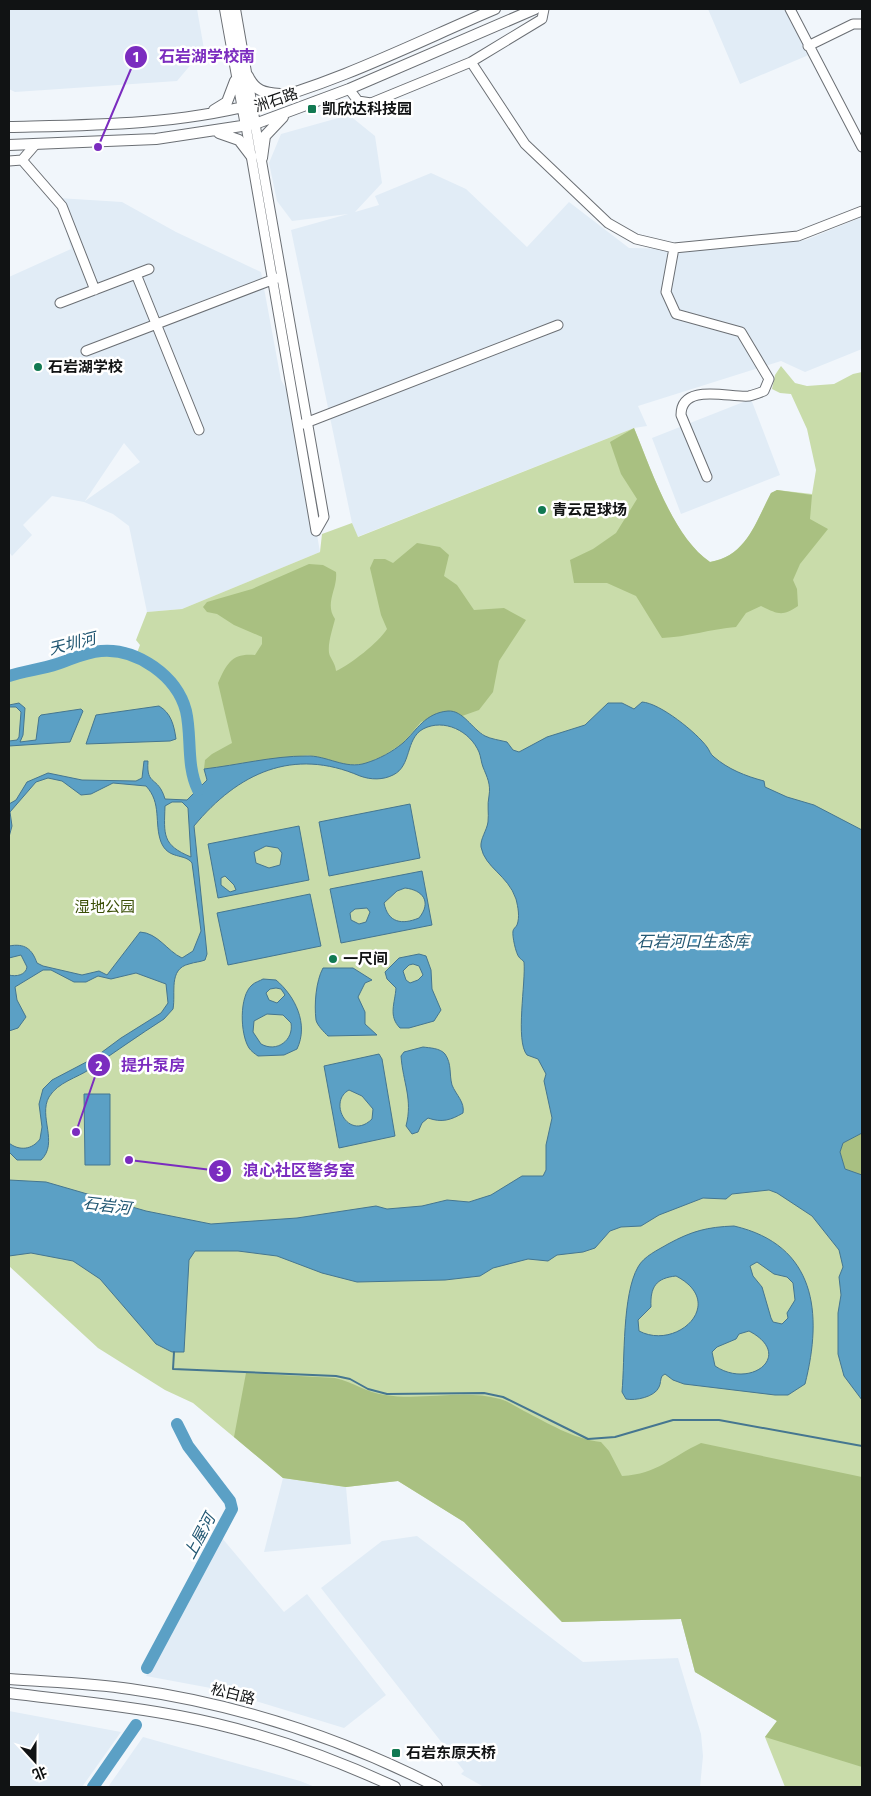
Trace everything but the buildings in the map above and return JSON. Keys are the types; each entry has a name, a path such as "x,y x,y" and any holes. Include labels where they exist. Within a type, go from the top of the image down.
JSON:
{"main road":[{"path":"225,9 250,125"},
{"path":"202,114 228,102 240,72 235,9"},
{"name":"洲石路","path":"11,125 154,121 246,106 341,74 495,9"},
{"name":"洲石路","path":"9,145 156,139 214,132 250,125 349,89 535,9"},
{"path":"240,72 256,88 263,92 286,94"},
{"path":"214,132 239,140 257,158 269,129 289,112"},
{"path":"9,1674 29,1680"},
{"name":"松白路","path":"9,1679 130,1689 237,1710 341,1744 437,1787"},
{"path":"11,1694 128,1707 206,1722 309,1752 395,1787"}],"street":[{"path":"349,89 358,101 371,103 471,62 542,20 544,9"},
{"path":"790,9 862,147"},
{"path":"808,46 854,24 862,24"},
{"path":"471,62 525,144 608,223 636,239 674,248 798,236 862,211"},
{"path":"250,125 278,278 308,422 324,516 316,530 298,426 278,278"},
{"path":"9,161 22,160 35,145"},
{"path":"22,160 62,206 95,290"},
{"path":"674,248 666,292 676,314 741,332 769,379 764,391 757,394 748,396 713,393 686,400 681,407 682,415 707,477"},
{"path":"60,303 149,269"},
{"path":"136,274 199,430"},
{"path":"86,352 156,323 278,278"},
{"path":"298,426 558,324"}],"shaded area":[{"path":"9,9 197,9 204,49 177,81 15,92 9,89"},
{"path":"708,9 788,9 811,54 740,84"},
{"path":"349,115 375,136 382,183 355,212 379,205 375,196 431,173 466,189 527,247 569,202 629,248 689,249 806,240 862,217 862,349 805,372 781,361 638,406 647,426 634,428 357,537 352,523 291,230 348,214 292,221 277,201 269,163 281,134"},
{"path":"58,198 122,202 176,232 261,272 281,380 294,402 320,552 182,609 147,612 129,526 113,514 84,502 52,496 23,525 32,535 12,556 9,552 9,277 71,249","holes":["124,443 140,462 85,501"]},
{"path":"751,399 780,475 681,514 652,438"},
{"path":"283,1478 346,1487 351,1544 264,1552"},
{"path":"417,1536 583,1662 678,1658 701,1734 703,1756 700,1787 484,1787 461,1774 464,1771 321,1588 382,1541"},
{"path":"222,1538 284,1612 307,1594 386,1695 344,1728 216,1689 146,1676"},
{"path":"9,1711 121,1732 82,1787 9,1787"},
{"path":"143,1737 300,1781 315,1787 108,1787"}],"green space":[{"name":"湿地公园","path":"781,366 795,383 807,386 834,384 853,374 862,372 862,1787 785,1787 765,1737 777,1721 695,1672 681,1619 562,1622 464,1522 398,1481 346,1487 283,1478 193,1403 165,1390 98,1348 9,1266 9,678 103,653 135,658 140,645 136,640 147,612 182,609 320,552 322,534 352,523 358,537 634,428 664,501 685,536 697,551 710,562 723,558 733,553 749,536 771,493 777,490 812,494 816,470 807,429 791,394 780,393 772,389 775,375"},
{"path":"634,428 664,501 674,519 697,551 710,562 733,553 742,545 755,526 771,493 777,490 812,495 810,519 828,529 800,564 793,580 797,589 798,606 788,612 780,613 761,606 746,613 736,627 662,638 636,596 607,583 574,583 570,560 593,549 616,533 637,499 621,474 610,442"},
{"path":"417,543 440,547 449,555 444,576 457,585 474,610 504,608 526,620 499,661 493,692 479,710 462,716 450,711 421,722 403,743 383,756 364,764 347,765 308,755 204,769 205,760 232,743 218,683 221,676 231,661 241,656 255,655 262,644 262,637 234,625 217,614 207,612 203,607 207,602 252,589 309,564 323,565 336,572 331,602 332,613 335,619 330,638 329,652 336,671 364,653 387,629 381,615 370,568 374,559 385,559 393,563"},
{"path":"862,1133 862,1175 845,1169 840,1152 843,1143"},
{"path":"246,1373 335,1378 385,1395 414,1397 472,1395 500,1399 571,1434 601,1442 609,1451 622,1476 634,1475 655,1468 701,1443 862,1477 862,1767 765,1737 777,1721 695,1672 681,1619 562,1622 464,1522 398,1481 346,1487 283,1478 234,1437"}],"water":[{"name":"石岩河口生态库","path":"642,702 658,707 687,727 702,741 713,756 731,769 764,781 765,787 787,797 814,805 862,830 862,1133 843,1143 840,1152 845,1169 862,1175 862,1400 844,1376 838,1354 838,1313 841,1295 839,1277 843,1267 839,1250 812,1216 777,1193 769,1190 732,1194 726,1199 703,1198 659,1215 641,1226 621,1227 610,1231 595,1248 583,1252 557,1255 548,1261 528,1259 493,1268 480,1276 445,1280 357,1282 322,1273 277,1256 238,1251 195,1251 189,1260 184,1352 172,1352 156,1344 100,1279 73,1261 31,1253 9,1256 9,1180 46,1182 146,1211 211,1224 297,1218 376,1206 387,1209 422,1206 447,1200 469,1202 491,1195 522,1176 543,1176 546,1170 546,1145 552,1118 544,1081 546,1074 538,1059 527,1055 522,1037 524,962 519,958 513,937 513,930 517,925 518,919 516,899 508,884 487,861 481,847 488,822 488,781 479,752 469,738 456,728 439,725 431,726 417,733 403,765 399,771 389,777 373,779 335,768 312,764 290,765 268,770 248,779 211,807 194,826 207,954 205,960 189,964 178,971 174,982 173,1009 164,1019 90,1069 62,1084 53,1092 46,1104 49,1138 46,1153 41,1160 17,1160 9,1152 9,1143 13,1146 25,1148 37,1143 40,1139 42,1127 39,1104 43,1089 52,1080 94,1058 121,1038 161,1013 168,1003 166,984 136,973 111,979 98,976 86,982 74,982 51,970 43,970 15,987 17,1000 26,1017 18,1028 9,1031 9,975 20,975 25,972 27,967 21,955 9,958 9,946 24,946 33,954 37,963 43,966 82,975 99,971 107,975 140,932 157,939 182,958 193,951 201,931 192,863 185,858 172,854 164,848 159,835 154,799 146,786 113,783 91,794 81,795 62,781 48,778 36,782 10,812 12,826 9,837 9,804 16,800 27,782 48,773 82,780 136,781 142,778 144,761 148,761 149,775 159,787 165,799 187,800 207,780 204,769 294,756 314,756 351,765 366,763 381,757 403,743 422,723 440,712 448,711 458,714 480,733 492,739 507,742 513,750 519,752 547,737 585,725 608,703 622,703 634,709","holes":["172,802 182,802 188,808 191,857 175,848 170,843 165,832 165,806"]},
{"path":"19,703 25,708 23,735 20,742 36,740 39,717 41,715 81,709 83,711 70,742 9,746 9,741 17,740 19,737 21,712 16,707 9,707 9,705"},
{"path":"159,706 171,720 176,739 170,741 86,744 96,715"},
{"path":"410,804 420,858 329,876 319,822"},
{"path":"299,826 309,880 218,898 208,844","holes":["266,846 278,848 282,853 280,865 269,868 256,863 254,852","225,876 234,885 236,890 230,892 221,885 221,878"]},
{"path":"422,871 432,925 341,943 330,889","holes":["405,888 421,894 424,898 425,907 419,918 402,922 389,915 384,903 397,891","367,908 370,912 366,922 359,924 351,920 350,913 355,909"]},
{"path":"310,894 321,946 228,965 217,913"},
{"path":"419,954 426,956 431,970 432,989 441,1010 434,1021 409,1028 400,1028 396,1023 393,1009 396,988 387,979 385,972 399,958","holes":["409,965 419,966 423,975 418,980 410,983 406,980 403,971"]},
{"path":"323,968 353,968 372,980 365,983 358,997 365,1012 365,1024 377,1035 328,1036 321,1028 316,1020 315,1000"},
{"path":"263,979 276,980 283,987 294,1002 301,1020 300,1040 297,1049 284,1055 258,1056 250,1049 246,1042 242,1015 245,998 252,985","holes":["270,989 281,989 285,995 277,1003 269,1000 266,993","267,1014 283,1015 291,1023 290,1035 278,1046 273,1047 261,1044 253,1032 254,1021"]},
{"path":"423,1047 438,1049 445,1054 450,1065 452,1085 461,1102 463,1113 446,1120 428,1118 422,1123 418,1132 412,1134 406,1126 408,1099 401,1056 404,1052"},
{"path":"379,1054 382,1059 395,1136 339,1148 324,1066","holes":["349,1090 362,1096 373,1109 372,1119 364,1125 356,1126 344,1118 340,1103 343,1096"]},
{"path":"84,1094 110,1094 110,1165 85,1165"},
{"path":"734,1226 761,1235 782,1249 797,1266 807,1286 812,1308 813,1332 805,1384 788,1395 775,1395 684,1384 673,1380 665,1374 662,1376 657,1390 649,1396 639,1399 626,1399 622,1392 625,1328 629,1294 638,1267 647,1256 692,1233","holes":["757,1262 774,1274 787,1277 793,1283 795,1300 787,1313 788,1318 782,1324 773,1322 762,1287 753,1276 750,1266","676,1276 691,1287 697,1299 697,1311 691,1321 681,1330 668,1335 654,1335 639,1331 638,1320 651,1307 653,1289 659,1281","749,1331 762,1340 768,1350 768,1359 763,1366 754,1372 742,1374 729,1372 715,1366 712,1352 717,1347 736,1339 739,1334"]}],"waterway":[{"name":"天圳河","path":"9,676 51,666 84,654 101,651 115,651 141,659 165,676 181,698 188,721 192,771 198,790"},
{"path":"174,1352 173,1369 336,1376 350,1379 368,1389 387,1394 484,1393 503,1397 588,1439 615,1437 673,1420 719,1420 862,1446"},
{"name":"上屋河","path":"147,1668 232,1509 230,1501 188,1446 177,1424"},
{"name":"上屋河","path":"93,1787 136,1725"}],"place":[{"name":"凯欣达科技园","path":"312,109"},
{"name":"石岩湖学校南","path":"98,147"},
{"name":"石岩湖学校","path":"38,367"},
{"name":"青云足球场","path":"542,510"},
{"name":"一尺间","path":"333,959"},
{"name":"提升泵房","path":"76,1132"},
{"name":"浪心社区警务室","path":"129,1160"},
{"name":"石岩东原天桥","path":"396,1753"}],"water label":[{"name":"石岩河","path":"107,1205"}]}
